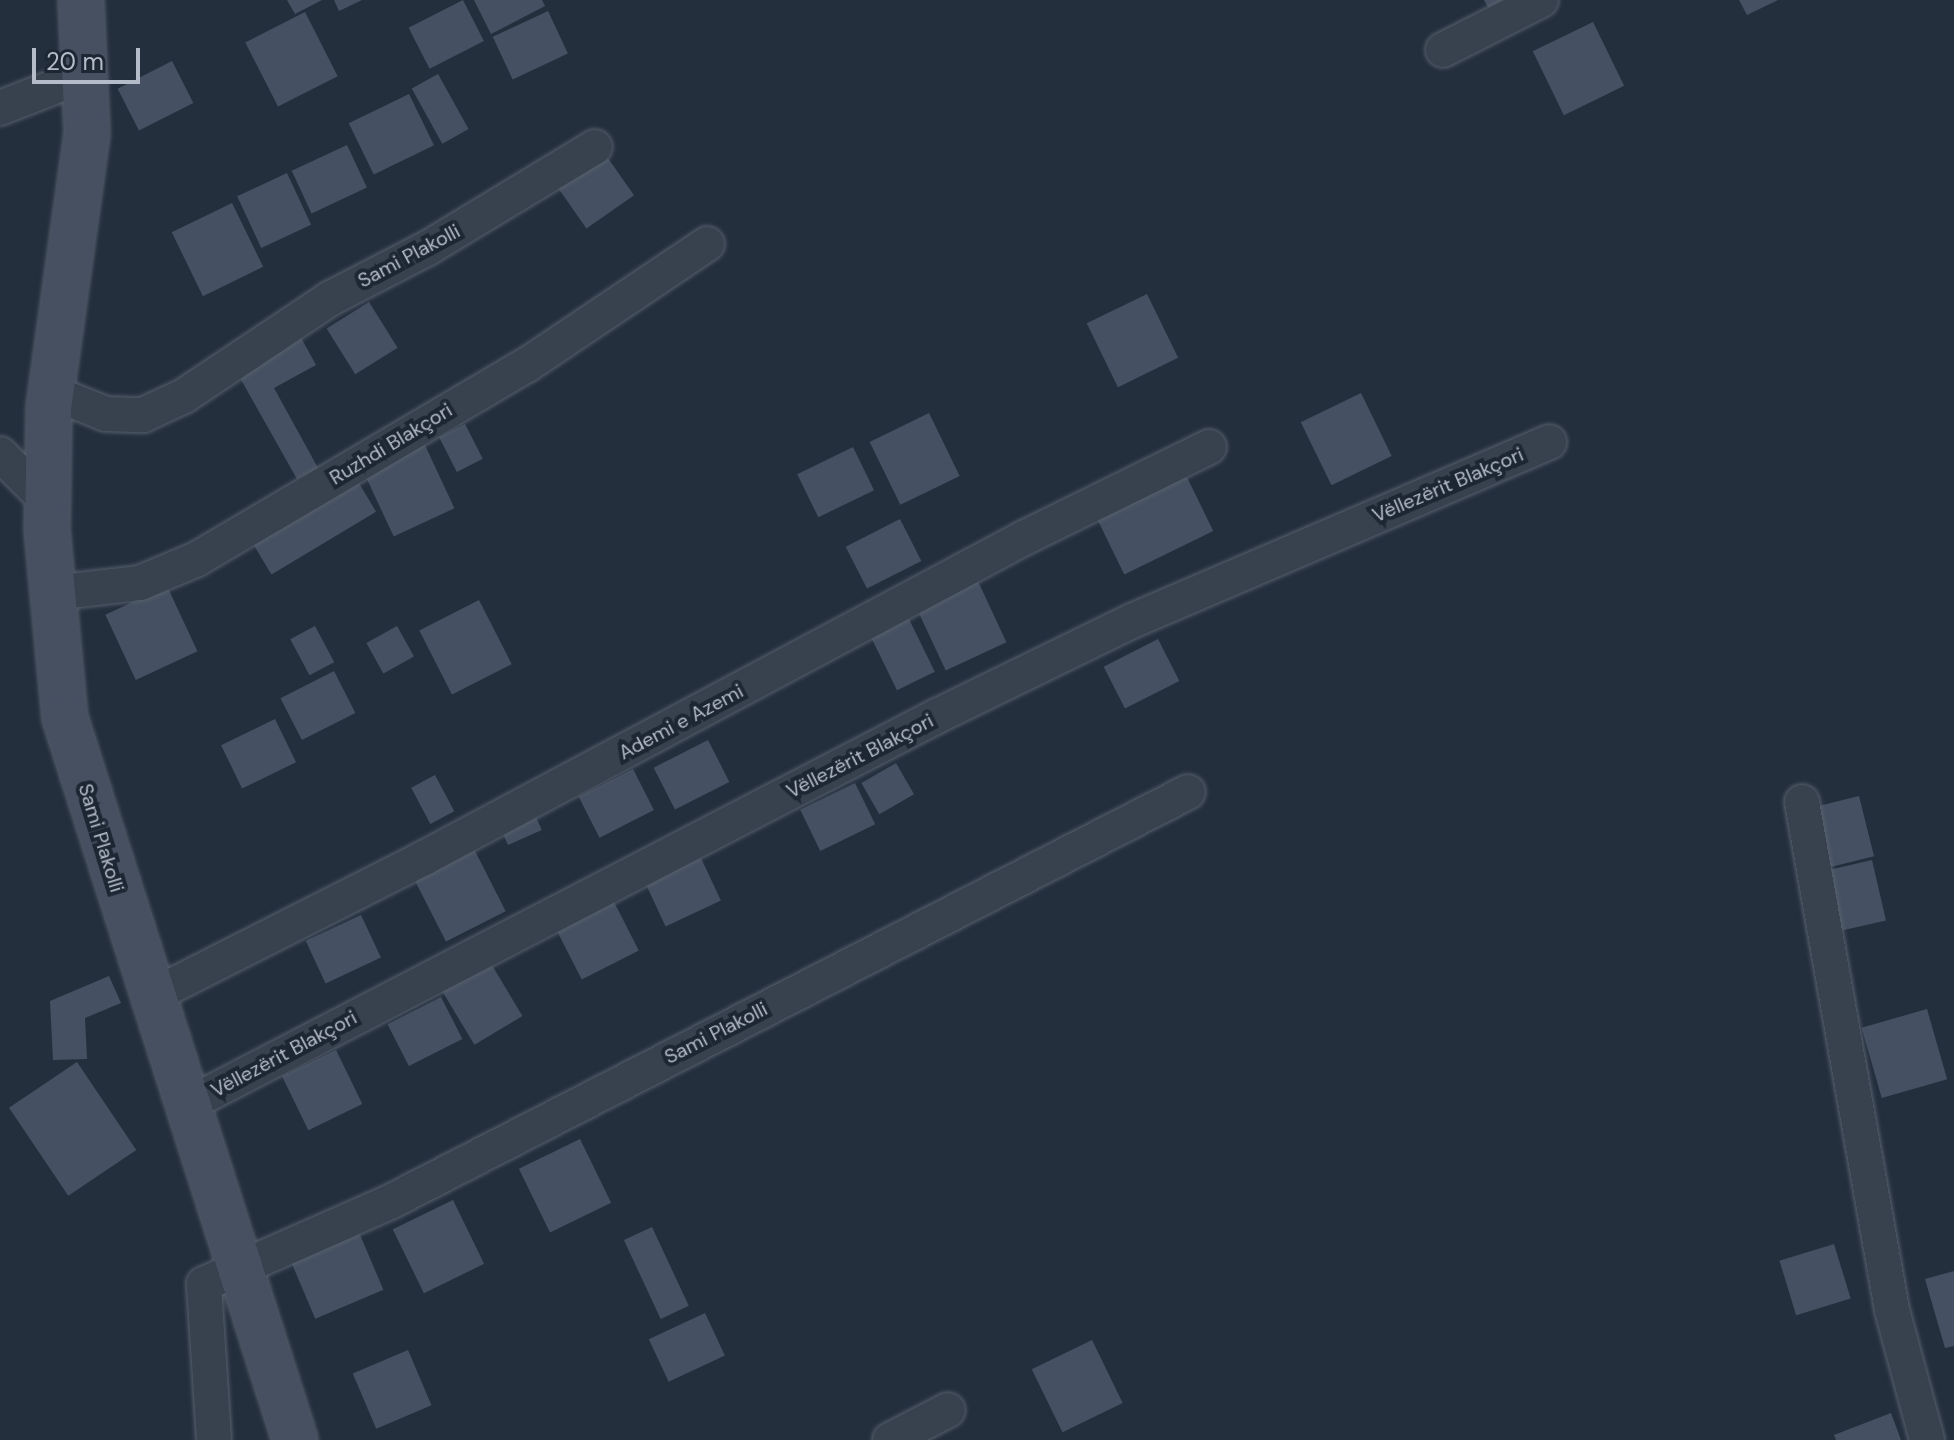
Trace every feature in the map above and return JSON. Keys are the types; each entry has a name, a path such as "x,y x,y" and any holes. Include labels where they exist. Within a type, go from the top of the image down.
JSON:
{"street":[{"name":"Sami Plakolli","path":"81,0 87,74 87,134 51,392 48,502 65,718 295,1440"},
{"path":"1443,50 1541,0"},
{"path":"0,108 87,74"},
{"name":"Sami Plakolli","path":"51,392 106,414 143,415 184,396 331,298 428,248 595,147"},
{"name":"Ruzhdi Blakçori","path":"53,593 140,583 197,559 527,365 707,244"},
{"name":"Vëllezërit Blakçori","path":"187,1105 977,696 1132,621 1549,442"},
{"name":"Ademi e Azemi","path":"152,996 424,858 1026,537 1209,447"},
{"path":"0,454 48,502"},
{"name":"Sami Plakolli","path":"240,1268 390,1202 1188,792"},
{"path":"1802,802 1892,1310 1927,1440"},
{"path":"214,1440 204,1284 240,1268"},
{"path":"890,1440 948,1410"}],"building":[{"path":"287,0 322,0 295,14"},
{"path":"334,0 362,0 339,11"},
{"path":"463,0 484,41 430,69 409,28"},
{"path":"474,0 542,0 545,6 491,34"},
{"path":"1484,0 1513,0 1490,11"},
{"path":"1739,0 1778,0 1747,15"},
{"path":"548,11 568,54 513,79 493,37"},
{"path":"305,12 338,76 278,107 245,42"},
{"path":"1593,22 1624,86 1564,115 1533,51"},
{"path":"172,61 193,103 139,131 118,89"},
{"path":"438,74 469,129 442,144 412,89"},
{"path":"409,94 434,145 374,175 349,123"},
{"path":"347,145 367,188 312,213 292,171"},
{"path":"603,151 634,195 586,229 555,184"},
{"path":"287,173 311,225 261,248 237,196"},
{"path":"232,203 263,267 203,296 172,232"},
{"path":"1147,294 1178,358 1118,387 1087,323"},
{"path":"369,302 398,348 355,374 327,328"},
{"path":"299,334 316,365 274,388 318,468 297,479 235,369"},
{"path":"1361,393 1392,456 1331,485 1301,422"},
{"path":"929,413 960,476 900,505 870,442"},
{"path":"465,424 483,459 457,472 439,437"},
{"path":"424,443 454,508 394,537 363,471"},
{"path":"853,447 874,490 818,517 797,474"},
{"path":"1183,469 1213,531 1124,574 1094,512"},
{"path":"357,480 376,512 271,575 252,543"},
{"path":"900,519 921,561 867,589 846,547"},
{"path":"976,577 1006,642 946,671 915,605"},
{"path":"167,586 197,651 136,680 105,615"},
{"path":"479,600 512,664 452,695 419,630"},
{"path":"908,617 935,672 897,690 870,635"},
{"path":"315,626 334,662 310,675 290,639"},
{"path":"397,626 414,657 383,674 366,643"},
{"path":"1158,639 1179,681 1125,709 1104,667"},
{"path":"334,671 355,713 302,740 281,698"},
{"path":"275,719 296,762 242,788 221,745"},
{"path":"708,740 729,782 675,810 654,768"},
{"path":"896,763 914,794 879,814 861,783"},
{"path":"633,769 654,810 600,838 579,797"},
{"path":"435,775 454,811 430,824 411,788"},
{"path":"855,783 875,824 820,851 800,810"},
{"path":"1859,796 1874,856 1824,869 1809,809"},
{"path":"532,808 542,830 508,845 498,823"},
{"path":"473,847 506,911 446,942 413,877"},
{"path":"701,858 721,901 666,926 646,884"},
{"path":"1872,860 1886,920 1835,932 1821,872"},
{"path":"612,898 639,951 582,980 555,927"},
{"path":"361,915 381,958 326,983 306,941"},
{"path":"490,962 522,1016 474,1045 442,991"},
{"path":"109,976 121,1003 85,1018 87,1059 53,1060 50,1001"},
{"path":"441,997 462,1039 409,1066 388,1024"},
{"path":"1927,1009 1947,1079 1882,1098 1862,1028"},
{"path":"336,1050 362,1104 308,1130 282,1076"},
{"path":"77,1062 136,1150 68,1196 9,1108"},
{"path":"580,1139 611,1203 550,1233 519,1169"},
{"path":"453,1200 484,1264 424,1293 393,1229"},
{"path":"652,1227 689,1306 661,1319 624,1240"},
{"path":"358,1230 383,1290 315,1319 290,1259"},
{"path":"1834,1244 1851,1299 1796,1315 1779,1261"},
{"path":"1954,1271 1954,1346 1945,1348 1925,1279"},
{"path":"705,1313 725,1356 669,1382 649,1339"},
{"path":"1092,1340 1123,1403 1062,1432 1032,1369"},
{"path":"408,1350 431,1405 376,1429 353,1373"},
{"path":"1891,1413 1901,1440 1836,1440 1834,1435"}]}
